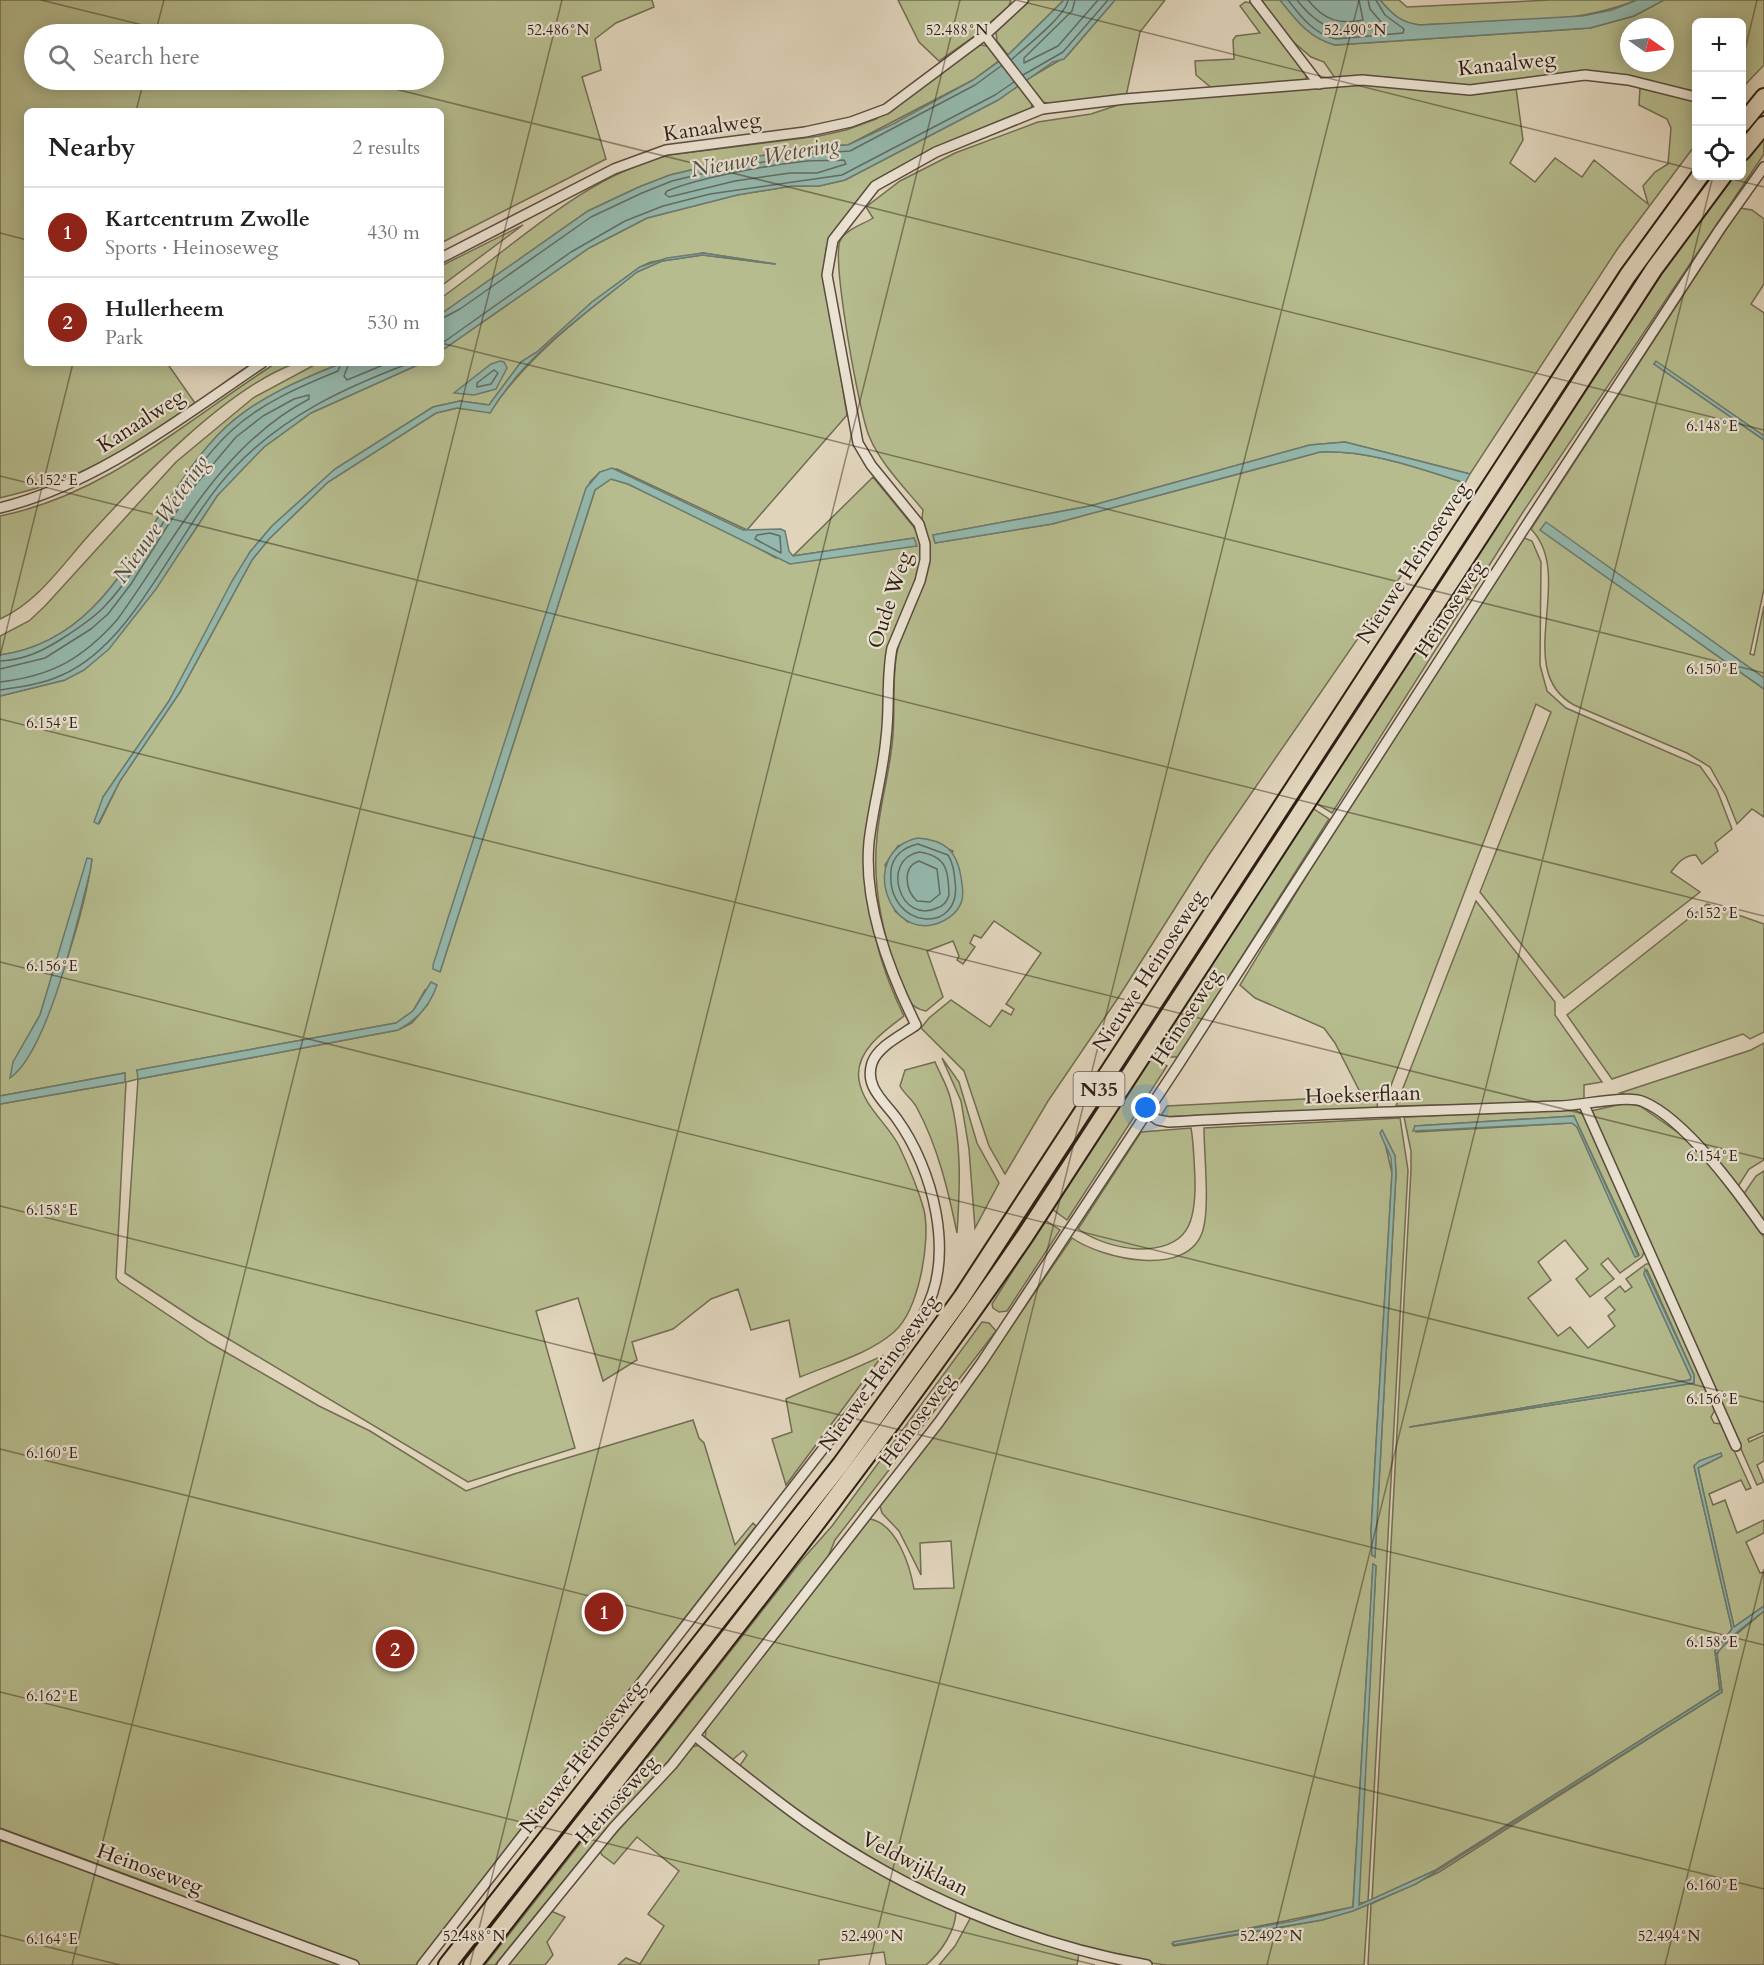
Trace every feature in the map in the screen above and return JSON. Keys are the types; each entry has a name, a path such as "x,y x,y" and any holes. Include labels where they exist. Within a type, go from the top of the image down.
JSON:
{"highway":[{"path":"1746,119 1764,97"},
{"path":"1746,147 1764,125"},
{"name":"Nieuwe Heinoseweg","path":"447,1965 841,1464 962,1297 1628,275 1697,180"},
{"name":"Nieuwe Heinoseweg","path":"472,1965 863,1464 963,1326 1025,1236 1648,278 1720,180"}],"street":[{"path":"1255,0 1319,84"},
{"name":"Kanaalweg","path":"444,256 614,169 666,150 805,132 870,117 886,109 985,35 1020,3"},
{"path":"985,35 1042,108"},
{"name":"Kanaalweg","path":"1042,108 1377,80 1470,90 1585,75 1628,80 1692,96"},
{"name":"Oude Weg","path":"422,1965 818,1457 925,1311 934,1282 939,1248 936,1210 929,1179 915,1148 897,1119 875,1092 871,1074 878,1054 916,1025 895,976 875,916 868,866 869,842 887,735 889,661 892,648 920,581 925,560 925,544 919,524 871,465 858,443 827,283 828,257 838,231 875,186 936,152 1042,108"},
{"name":"Heinoseweg","path":"502,1965 614,1827 695,1736 939,1422 1009,1323 1524,529 1720,229 1764,167"},
{"name":"Kanaalweg","path":"0,508 60,489 112,463 258,366"},
{"name":"Hoekserflaan","path":"1146,1112 1158,1120 1169,1122 1320,1114 1587,1105 1627,1099 1645,1102 1682,1131 1710,1159 1732,1184 1764,1229"},
{"path":"1587,1105 1736,1446"},
{"name":"Veldwijklaan","path":"695,1736 807,1823 904,1881 1007,1927 1085,1951 1147,1965"},
{"name":"Heinoseweg","path":"0,1834 354,1965"}],"green space":[{"path":"0,0 652,0 654,7 616,23 595,39 601,70 582,77 606,159 444,241 444,108 24,108 24,366 169,366 195,403 127,448 73,476 0,498"},
{"path":"898,0 1011,0 1009,6 976,35 939,61 919,42"},
{"path":"1030,0 1064,0 1008,55 997,41 996,32"},
{"path":"1115,0 1165,0 1140,32 1126,96 1052,105 1043,102 1026,80 1067,56"},
{"path":"1261,0 1280,0 1310,33 1335,45 1590,28 1620,20 1620,72 1674,72 1674,18 1627,18 1664,0 1764,0 1764,65 1746,84 1746,18 1692,18 1692,91 1632,77 1587,71 1468,87 1384,77 1335,78 1324,62 1311,57 1290,39"},
{"path":"1380,0 1399,0 1407,7 1551,0 1637,0 1611,9 1557,19 1530,22 1420,25 1397,17"},
{"path":"1245,2 1252,3 1306,74 1306,81 1214,90 1196,75 1195,61 1234,59 1233,40 1236,36 1260,33 1240,6"},
{"path":"980,45 988,46 1000,60 973,80 848,145 806,147 704,167 670,175 639,187 588,211 444,312 444,296 578,196 637,165 669,155 819,136 846,130 876,119"},
{"path":"1345,83 1516,88 1523,140 1510,163 1535,182 1555,158 1582,177 1594,160 1648,204 1643,186 1655,172 1668,164 1671,128 1667,119 1639,105 1640,88 1692,100 1692,149 1618,248 1470,474 1345,442 1310,445 1090,506 933,535 935,543 1052,524 1320,452 1375,457 1465,483 1208,856 1118,998 1048,1101 1005,1174 989,1146 964,1071 921,1028 929,1018 951,1000 990,1027 1002,1010 1011,1015 1014,1009 1006,1004 1041,953 994,921 981,938 974,935 970,943 975,947 963,964 957,960 959,956 953,941 927,951 943,997 926,1011 919,1009 909,1002 900,984 879,905 876,854 878,824 892,747 895,662 904,630 923,586 929,563 929,549 922,517 923,510 879,456 869,436 853,369 843,306 840,241 850,230 873,218 866,207 900,181 955,153 1038,122 1091,114 1124,103 1247,94","holes":["925,839 953,851 908,922 895,911 885,865 898,846"]},
{"path":"1019,85 1032,103 1031,110 864,193 834,231 826,249 824,274 847,415 747,530 617,469 600,472 590,482 447,922 440,972 595,490 611,479 628,484 731,533 776,558 916,546 914,538 793,556 873,477 913,526 921,540 921,560 914,584 889,646 869,902 882,960 904,1016 872,1043 861,1060 859,1070 859,1080 865,1098 899,1146 924,1210 926,1239 924,1256 910,1308 903,1322 884,1340 849,1358 800,1377 789,1320 751,1330 738,1289 711,1299 673,1329 632,1342 637,1360 603,1381 578,1298 536,1311 575,1448 468,1482 195,1319 125,1273 138,1079 126,1082 116,1278 119,1282 210,1343 319,1406 370,1431 466,1491 514,1474 693,1420 699,1438 704,1443 735,1545 753,1523 756,1526 416,1965 0,1965 0,1840 161,1896 166,1889 0,1828 0,1104 125,1082 125,1073 0,1096 0,696 65,680 189,539 217,496 238,472 264,447 311,413 415,366 444,366 444,349 589,248 647,218 737,195 792,186 819,186 845,180 998,100","holes":["703,253 775,264 703,255 662,261 637,272 539,354 505,391 490,412 457,408 436,413 328,482 269,539 252,560 180,692 120,781 99,824 103,797 169,701 250,552 272,526 335,469 433,407 460,401 489,405 521,362 537,352 592,302 640,267 651,262","92,859 76,931 50,1006 32,1050 22,1047 40,1015 82,877","425,990 428,1004 412,1023 398,1030 139,1079 137,1070 396,1023 413,1011"]},
{"path":"1764,136 1764,154 1523,512 1332,813 1314,802 1653,284 1729,180 1746,180 1746,158"},
{"path":"1740,208 1752,210 1764,219 1764,284 1751,304 1764,313 1764,436 1656,362 1654,364 1764,440 1764,589 1750,654 1754,655 1764,606 1764,678 1635,588 1541,530 1764,689 1764,817 1752,809 1737,824 1726,796 1710,767 1687,753 1574,705 1556,689 1547,669 1545,647 1548,572 1543,549 1531,529"},
{"path":"523,225 444,284 444,264"},
{"path":"272,366 289,366 269,375 241,393 185,437 89,535 38,593 14,612 0,619 0,516 39,506 110,473 178,431"},
{"path":"312,366 335,366 296,382 267,398 227,426 199,456 130,562 105,595 76,622 42,643 0,655 0,636 29,621 45,606 176,462 253,398"},
{"path":"1524,538 1532,541 1541,562 1540,665 1547,691 1566,708 1700,766 1717,790 1732,829 1715,843 1718,851 1702,864 1696,855 1688,856 1671,872 1700,892 1564,998 1480,892 1551,712 1536,704 1387,1096 1378,1096 1377,1108 1160,1117 1167,1106 1362,1096 1335,1043 1324,1028 1255,998 1240,985 1324,847"},
{"path":"1311,807 1329,819 1178,1057 1169,1057 1156,1048"},
{"path":"1476,901 1555,1002 1555,1015 1602,1082 1584,1085 1584,1102 1396,1106"},
{"path":"1707,904 1764,924 1764,1032 1750,1039 1743,1034 1612,1079 1567,1015"},
{"path":"1764,1043 1764,1160 1749,1169 1737,1188 1643,1099 1620,1093 1751,1050"},
{"path":"1151,1055 1167,1066 1067,1220 1052,1209"},
{"path":"942,1058 959,1082 977,1143 999,1183 975,1228 969,1149 961,1101"},
{"path":"935,1062 949,1093 957,1130 959,1182 957,1233 937,1153 915,1105 900,1086 905,1070"},
{"path":"1626,1103 1640,1106 1683,1136 1710,1165 1764,1237 1764,1432 1748,1439 1749,1442 1764,1435 1764,1461 1757,1465 1764,1482 1757,1485 1591,1111"},
{"path":"1573,1109 1583,1114 1645,1249 1642,1257 1620,1273 1608,1258 1601,1264 1614,1279 1590,1297 1576,1279 1588,1269 1565,1240 1538,1262 1551,1280 1528,1298 1558,1336 1570,1327 1588,1348 1615,1326 1608,1316 1615,1310 1605,1298 1620,1286 1625,1292 1632,1287 1626,1279 1646,1264 1650,1264 1716,1408 1711,1417 1714,1423 1722,1424 1751,1488 1746,1490 1741,1480 1709,1494 1713,1505 1725,1500 1737,1533 1764,1520 1764,1533 1746,1542 1760,1573 1764,1572 1764,1606 1734,1627 1698,1468 1722,1456 1694,1466 1732,1629 1715,1651 1720,1690 1436,1870 1372,1900 1411,1170 1411,1151 1404,1117","holes":["1574,1116 1639,1255 1635,1256 1577,1127 1572,1123 1416,1132 1415,1126","1647,1270 1694,1375 1694,1383 1410,1427 1690,1380 1691,1377 1644,1274"]},
{"path":"1400,1118 1408,1170 1368,1902 1358,1903 1376,1566 1373,1564 1353,1907 1172,1944 1174,1946 1322,1920 1368,1905 1364,1965 1157,1964 1079,1946 1031,1931 942,1895 859,1850 819,1825 739,1767 747,1755 743,1751 732,1760 705,1739 706,1729 870,1519 879,1522 895,1537 901,1547 914,1589 954,1588 951,1541 920,1543 921,1575 899,1531 882,1513 880,1506 957,1406 1072,1238 1103,1252 1123,1258 1144,1260 1163,1260 1181,1255 1195,1245 1203,1230 1206,1207 1204,1128","holes":["1382,1130 1395,1156 1396,1173 1375,1557 1372,1555 1371,1531 1392,1173"]},
{"path":"1191,1128 1195,1179 1194,1208 1186,1230 1179,1238 1156,1248 1139,1249 1099,1240 1078,1229 1141,1132"},
{"path":"1764,1171 1764,1223 1743,1195 1756,1176"},
{"path":"1045,1220 1060,1230 1007,1311 999,1312 993,1308 992,1304"},
{"path":"982,1322 989,1323 996,1331 835,1540 828,1557 681,1747 605,1830 495,1965 485,1965 801,1561 832,1526"},
{"path":"882,1356 786,1485 772,1439 792,1432 786,1399"},
{"path":"1764,1611 1764,1965 1368,1965 1371,1904 1439,1872 1722,1692 1717,1656 1719,1649"},
{"path":"699,1745 774,1803 956,1910 947,1940 937,1954 926,1965 886,1965 884,1952 819,1960 819,1965 618,1965 626,1958 640,1964 664,1926 648,1914 679,1871 637,1837 614,1864 600,1851 692,1747"},
{"path":"551,1911 565,1917 547,1942 553,1955 545,1965 507,1965"},
{"path":"971,1917 1079,1953 1077,1965 939,1965 955,1946"}],"water":[{"name":"Nieuwe Wetering","path":"1064,0 1115,0 1064,59 1053,62 998,100 845,180 819,186 792,186 737,195 647,218 589,248 444,349 444,312 588,211 670,175 806,147 848,145 893,124 973,80 1008,55"},
{"path":"1280,0 1380,0 1397,17 1420,25 1582,16 1612,10 1637,0 1664,0 1634,16 1590,28 1335,45 1310,33"},
{"path":"703,253 776,264 702,255 662,261 637,272 538,354 520,372 490,413 457,408 436,413 328,482 269,539 252,560 180,692 120,781 98,824 94,822 103,797 169,701 232,581 250,552 272,526 335,469 433,407 460,401 489,405 521,362 537,352 592,302 640,267 667,258"},
{"path":"1656,361 1764,436 1764,440 1654,364"},
{"path":"504,362 507,368 496,389 474,395 454,393 491,364"},
{"name":"Nieuwe Wetering","path":"335,366 415,366 311,413 264,447 217,496 156,589 109,649 84,670 65,680 0,696 0,655 42,643 76,622 105,595 130,562 199,456 239,416 296,382"},
{"path":"1345,442 1470,474 1465,483 1375,457 1320,452 1052,524 935,543 933,535 1090,506 1310,445"},
{"path":"612,468 743,530 781,529 785,531 789,551 793,556 914,538 917,546 790,564 628,484 611,479 595,490 440,972 433,969 433,965 586,488 600,472"},
{"path":"1546,522 1764,678 1764,689 1540,530"},
{"path":"918,838 936,841 948,848 959,868 963,891 961,904 952,916 941,922 922,926 906,920 894,909 887,894 884,876 888,860 899,846"},
{"path":"87,858 92,859 90,872 60,983 37,1041 24,1064 10,1078 13,1062 40,1015"},
{"path":"431,982 437,985 427,1006 411,1022 398,1030 138,1079 137,1070 396,1023 413,1011"},
{"path":"125,1073 125,1082 0,1104 0,1096"},
{"path":"1574,1116 1638,1256 1635,1257 1577,1127 1572,1123 1413,1131 1415,1126"},
{"path":"1382,1130 1395,1156 1396,1173 1375,1557 1372,1555 1371,1531 1392,1173 1391,1158 1380,1133"},
{"path":"1645,1269 1694,1375 1694,1383 1409,1427 1690,1380 1691,1377 1644,1274"},
{"path":"1721,1453 1722,1456 1698,1468 1734,1627 1764,1606 1764,1611 1732,1636 1717,1653 1722,1692 1416,1884 1353,1911 1322,1920 1173,1945 1173,1942 1293,1921 1353,1907 1373,1564 1376,1566 1359,1905 1436,1870 1720,1690 1715,1651 1732,1629 1694,1466 1699,1461"}],"place":[{"name":"Kartcentrum Zwolle","path":"604,1612"},
{"name":"Hullerheem","path":"395,1649"}]}
